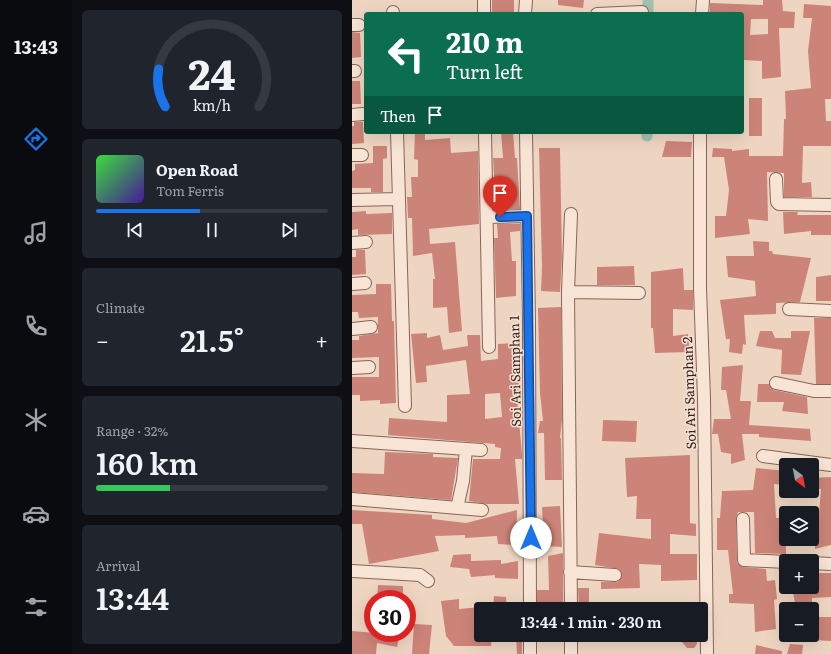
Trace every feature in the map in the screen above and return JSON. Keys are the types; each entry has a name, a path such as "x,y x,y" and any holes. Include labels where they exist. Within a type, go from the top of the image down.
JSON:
{"street":[{"path":"484,0 484,12"},
{"path":"525,12 526,0"},
{"path":"702,12 703,0"},
{"path":"397,134 404,406"},
{"path":"484,134 490,346"},
{"name":"Soi Ari Samphan 1","path":"526,134 531,523 530,602"},
{"name":"Soi Ari Samphan 2","path":"700,134 700,281 704,398 707,654"},
{"path":"776,179 777,202 780,204 831,205"},
{"path":"352,200 398,199"},
{"path":"571,214 568,292 571,602"},
{"path":"487,217 527,216"},
{"path":"352,243 366,242"},
{"path":"352,284 364,283"},
{"path":"568,292 639,293"},
{"path":"789,309 831,311"},
{"path":"352,328 370,327"},
{"path":"352,368 369,366"},
{"path":"776,382 814,391 831,391"},
{"path":"352,441 481,450"},
{"path":"457,508 463,481 466,449"},
{"path":"763,456 831,466"},
{"path":"352,499 482,510"},
{"path":"743,518 744,560 779,562"},
{"path":"819,563 831,564"},
{"path":"352,571 420,575 428,581"},
{"path":"570,572 615,575"},
{"path":"530,642 530,654"},
{"path":"571,642 571,654"}],"building":[{"path":"492,0 514,0 514,12 492,12"},
{"path":"558,0 584,0 583,8 558,5"},
{"path":"763,0 782,0 783,11 795,12 794,28 779,28 781,77 762,79 762,61 744,60 744,12 710,12 710,3 763,5","holes":["751,19 768,19 768,34 750,35"]},
{"path":"804,4 831,6 831,99 825,99 826,121 831,121 831,146 803,146 802,183 811,182 812,197 784,197 784,173 767,172 768,221 748,219 750,234 715,238 715,216 726,216 729,190 724,157 712,157 713,148 732,149 732,151 749,149 749,156 783,156 784,119 786,119 785,91 811,88 808,51 812,18 803,18"},
{"path":"352,32 360,33 361,57 352,58"},
{"path":"352,81 360,81 361,104 352,104"},
{"path":"749,98 762,98 762,136 749,136"},
{"path":"354,122 363,122 364,143 352,144 352,126 354,126"},
{"path":"415,134 425,134 425,140 450,138 451,153 478,151 479,224 429,229 430,244 455,242 462,331 449,333 447,307 433,308 433,279 435,279 432,253 413,256 412,218 408,218 407,197 412,197 411,177 418,177 418,160 414,159"},
{"path":"501,134 513,134 515,158 517,158 520,209 496,209 493,158 503,158"},
{"path":"666,141 692,142 691,157 662,157"},
{"path":"373,146 387,146 387,158 383,159 383,192 371,192 371,188 352,188 352,171 355,170 355,164 373,163"},
{"path":"539,148 560,148 562,257 560,292 541,291 542,267"},
{"path":"366,211 366,214 392,213 392,234 358,235 358,229 352,230 352,212"},
{"path":"783,212 798,212 797,215 831,215 831,235 811,235 811,231 784,234"},
{"path":"497,224 520,224 520,231 510,232 512,261 516,261 516,296 496,298 494,238 498,238"},
{"path":"753,241 769,242 769,251 772,251 773,254 811,258 800,302 776,303 776,314 744,315 746,345 743,344 742,354 729,352 730,339 726,339 720,300 756,296 755,281 728,277 726,256 754,256"},
{"path":"356,250 365,250 366,274 352,275 352,257 356,257"},
{"path":"634,266 635,285 597,285 597,267"},
{"path":"683,268 684,290 693,290 693,310 673,309 673,336 688,334 690,352 655,353 653,328 651,328 651,272"},
{"path":"831,275 831,301 816,301 816,277"},
{"path":"376,284 391,284 392,321 394,321 396,403 380,404 380,400 360,401 360,395 352,395 352,377 379,377 379,357 352,358 352,340 359,340 359,336 378,333 378,317 359,318 358,312 352,312 352,295 376,294"},
{"path":"561,307 562,420 560,438 562,480 545,480 544,433 538,433 540,421 543,421 540,393 538,308"},
{"path":"814,318 831,318 831,384 816,384"},
{"path":"760,331 772,331 775,338 791,338 791,331 810,331 801,375 781,374 782,350 756,346"},
{"path":"427,333 427,338 440,335 443,350 468,346 467,335 480,335 481,361 498,359 498,344 517,343 520,398 517,398 522,454 522,459 515,459 519,504 487,504 469,501 473,459 500,459 501,448 495,447 495,444 388,435 389,418 447,422 447,395 470,394 466,360 426,366 427,382 416,383 411,334","holes":["500,393 502,417 485,419 485,394"]},
{"path":"743,365 740,401 751,401 749,425 810,429 811,441 759,437 759,434 742,434 745,460 731,464 731,454 721,452 718,434 712,434 714,419 731,419 726,390 721,390 722,367"},
{"path":"758,384 769,384 774,390 807,397 808,414 782,411 784,402 757,402"},
{"path":"603,420 637,421 636,442 602,441"},
{"path":"385,452 433,454 433,457 458,458 451,500 352,492 352,473 384,474"},
{"path":"690,455 690,523 696,524 696,536 670,534 670,554 697,554 697,580 661,581 661,565 639,564 640,588 601,589 601,582 618,582 622,575 619,569 595,565 599,533 651,539 651,519 636,519 637,496 627,497 625,458"},
{"path":"756,468 779,470 779,484 774,484 776,518 779,518 779,546 786,546 786,554 755,553 754,512 738,512 736,519 737,563 743,567 766,569 767,581 775,580 777,599 774,600 776,629 755,632 754,604 729,603 729,594 733,594 728,550 717,550 717,518 720,518 722,491 753,490"},
{"path":"831,477 831,545 815,549 815,546 819,546 821,489 819,489 819,478"},
{"path":"560,506 562,547 544,546 542,507"},
{"path":"352,510 432,515 432,519 466,523 517,510 516,545 498,544 497,536 465,538 465,535 435,536 439,551 369,564 362,524 352,524"},
{"path":"563,553 563,602 537,602 537,590 549,590 548,556"},
{"path":"471,554 471,561 501,560 501,564 518,561 518,579 495,578 495,575 471,577 469,569 450,567 453,555"},
{"path":"819,573 831,573 831,597 812,598 812,602 795,602 793,594 819,594"},
{"path":"378,585 403,586 403,590 378,590"},
{"path":"578,588 589,588 589,602 579,602"},
{"path":"494,596 506,597 506,602 494,602"},
{"path":"459,599 459,609 474,608 474,642 491,642 491,646 454,646 446,636 441,601"},
{"path":"819,617 831,617 831,641 819,640"},
{"path":"416,624 432,625 429,654 412,654 413,642 416,642"},
{"path":"352,631 364,632 364,642 398,642 397,647 377,643 376,654 352,654"},
{"path":"516,642 522,642 522,654 517,654"},
{"path":"682,642 697,642 694,648 687,648"},
{"path":"790,644 803,645 802,654 787,654"},
{"path":"756,645 782,651 782,654 755,654"}],"waterway":[{"path":"648,0 648,12"}],"route":[{"path":"500,217 527,216 531,538"}]}
